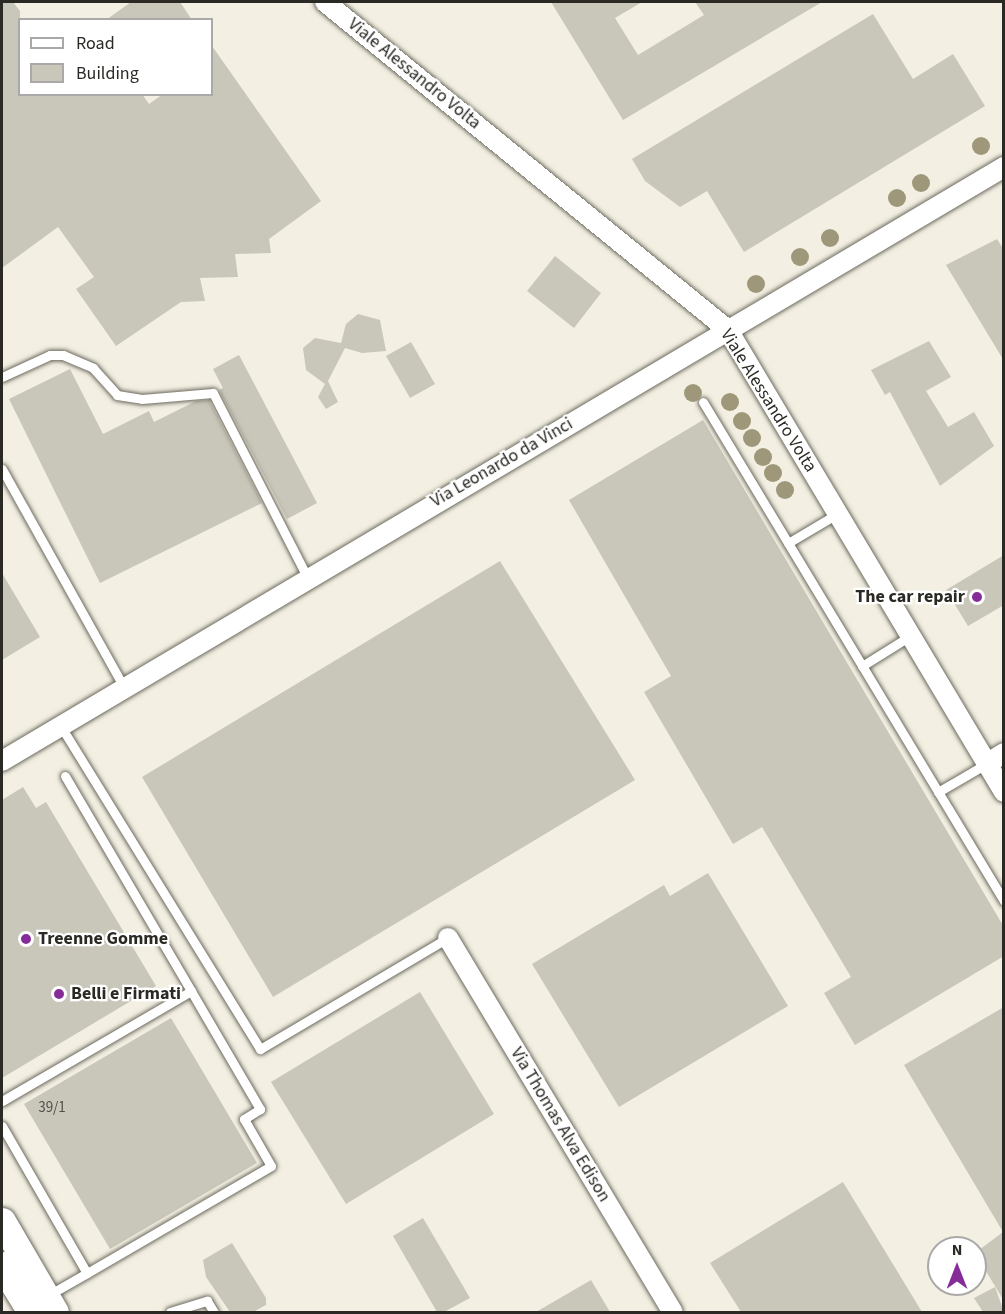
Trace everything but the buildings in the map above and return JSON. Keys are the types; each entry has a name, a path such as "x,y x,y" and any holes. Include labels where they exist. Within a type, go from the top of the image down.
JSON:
{"main road":[{"path":"2,1221 44,1307"},
{"path":"2,1265 44,1307"}],"street":[{"name":"Viale Alessandro Volta","path":"325,2 728,330 1004,792"},
{"name":"Via Leonardo da Vinci","path":"2,761 307,577 1003,168"},
{"path":"986,764 1004,753"},
{"name":"Via Thomas Alva Edison","path":"448,938 673,1312"}],"lane":[{"path":"2,377 50,355 63,355 93,368 117,395 142,399 213,393 307,577"},
{"path":"703,402 1004,901"},
{"path":"2,469 124,687"},
{"path":"788,543 837,514"},
{"path":"862,666 910,636"},
{"path":"60,726 260,1049 448,938"},
{"path":"938,792 986,764"},
{"path":"44,1307 87,1273 272,1166 244,1119 260,1109 65,776"},
{"path":"2,1101 190,991"},
{"path":"2,1126 87,1273"},
{"path":"170,1312 207,1301 214,1312"}],"place":[{"name":"The car repair","path":"977,597"},
{"name":"Treenne Gomme","path":"26,939"},
{"name":"Belli e Firmati","path":"59,994"}]}
